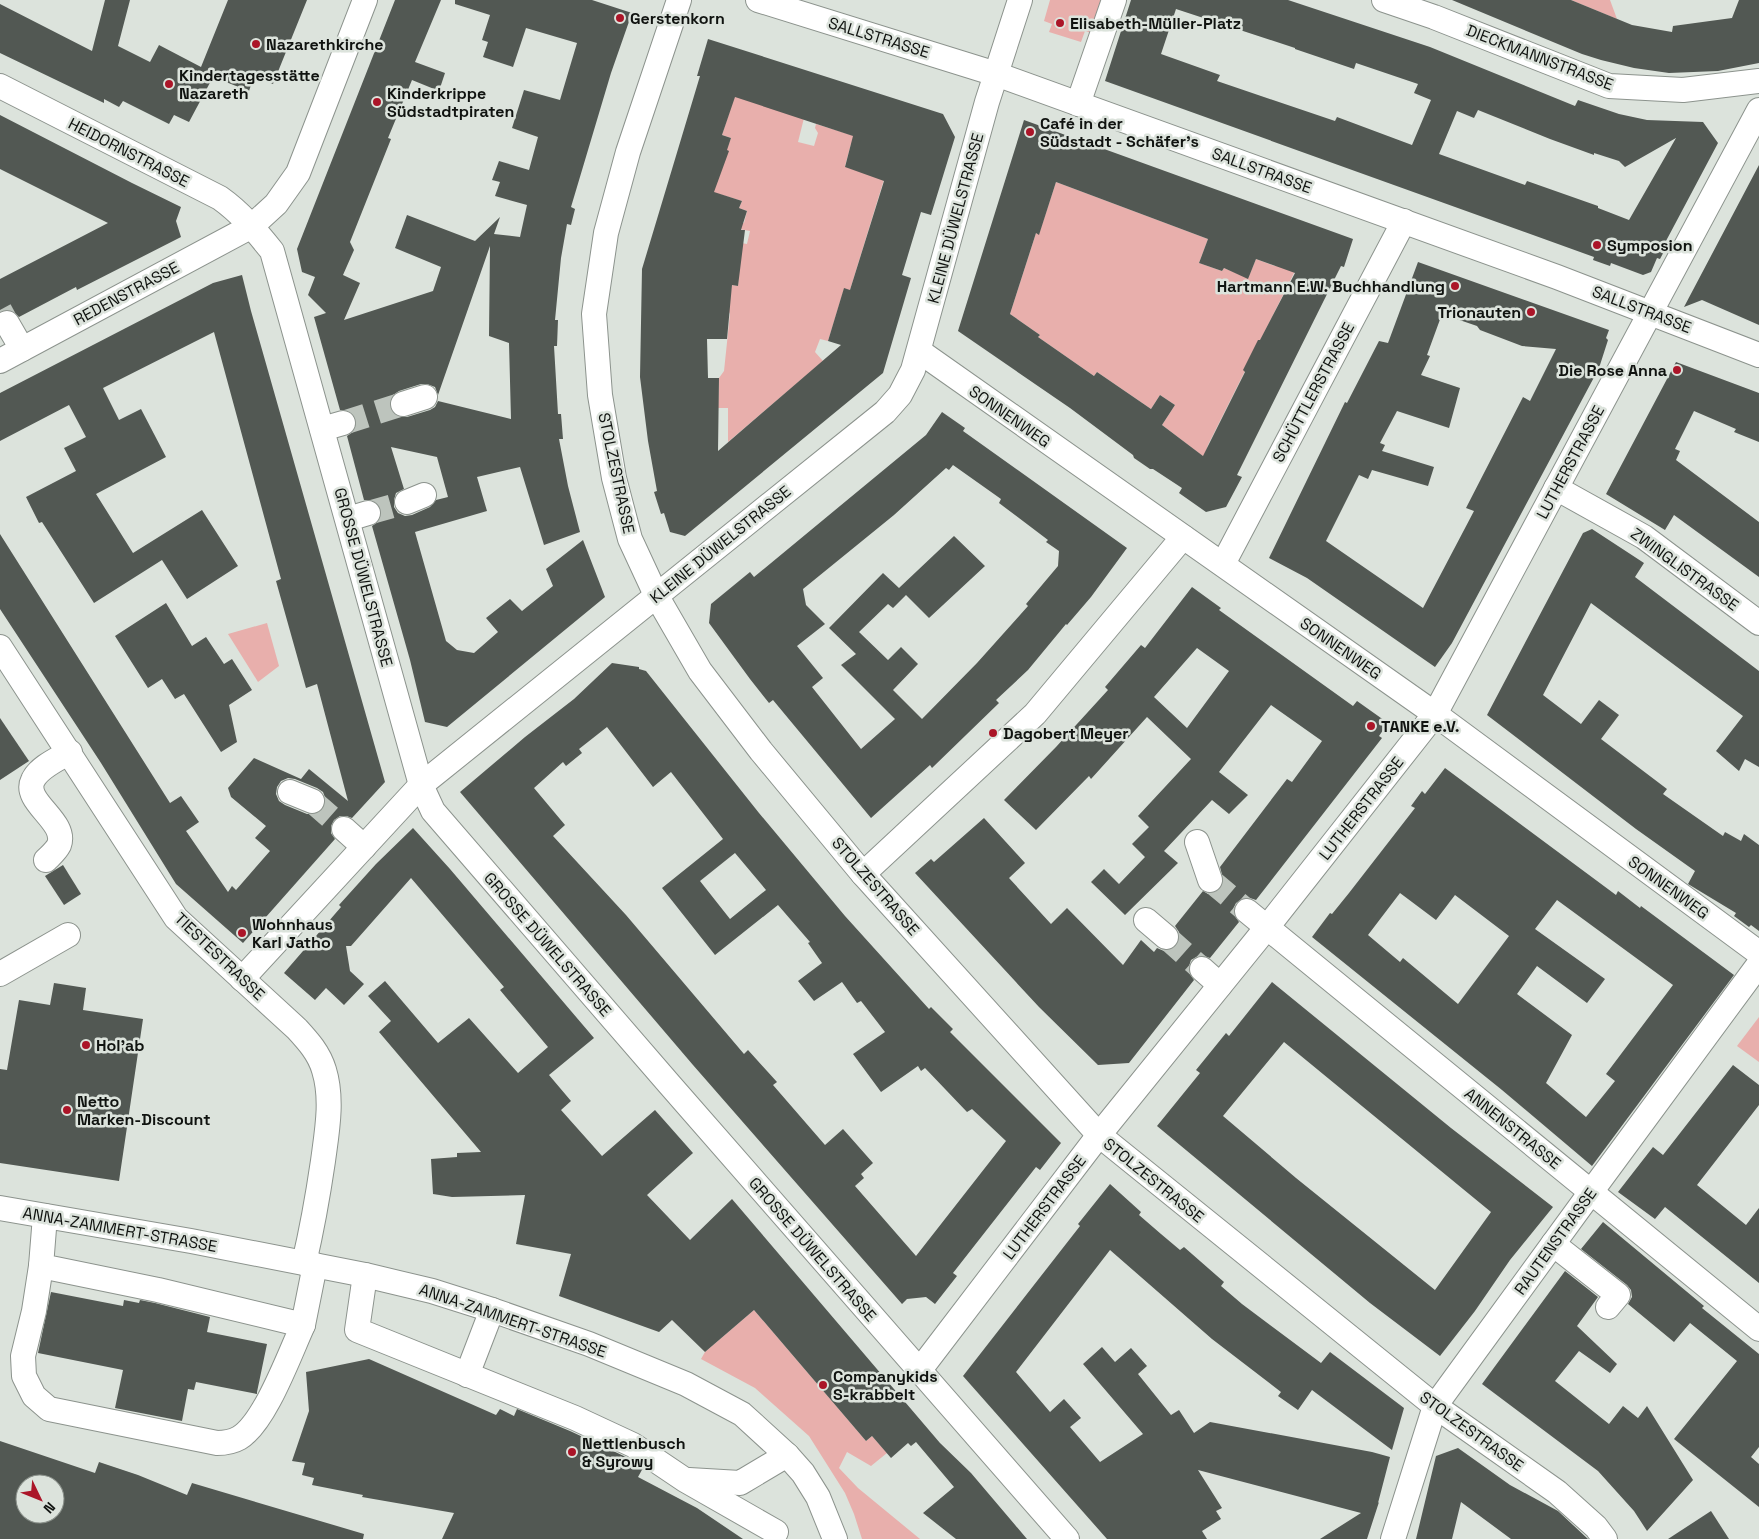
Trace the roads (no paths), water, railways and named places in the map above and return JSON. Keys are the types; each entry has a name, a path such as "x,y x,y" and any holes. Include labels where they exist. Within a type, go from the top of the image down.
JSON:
{"street":[{"name":"REDENSTRASSE","path":"0,361 252,226 276,204 298,173 365,0"},
{"name":"STOLZESTRASSE","path":"680,0 625,161 606,233 594,314 600,395 614,478 630,539 656,595 700,671 761,751 862,874 1099,1135 1435,1406 1558,1492 1596,1527 1605,1539"},
{"name":"SALLSTRASSE","path":"758,0 996,74 1404,221 1650,312 1759,355"},
{"name":"KLEINE DÜWELSTRASSE","path":"242,980 421,784 885,412 900,395 913,370 987,102 1020,0"},
{"path":"1078,104 1114,0"},
{"name":"DIECKMANNSTRASSE","path":"1384,0 1434,17 1609,86 1683,90 1759,81"},
{"name":"HEIDORNSTRASSE","path":"0,86 220,198 234,208 252,226"},
{"name":"LUTHERSTRASSE","path":"919,1370 1099,1135 1268,926 1435,714 1759,110"},
{"name":"SCHÜTTLERSTRASSE","path":"1223,564 1404,221"},
{"name":"GROSSE DÜWELSTRASSE","path":"252,226 272,252 333,426 358,516 421,784 432,811 1067,1539"},
{"path":"7,323 22,349"},
{"name":"SONNENWEG","path":"918,351 1435,714 1759,953"},
{"path":"403,404 425,397"},
{"name":"ZWINGLISTRASSE","path":"1556,488 1644,537 1759,623"},
{"path":"862,874 1035,714 1183,537"},
{"name":"TIESTESTRASSE","path":"0,647 70,752 176,918 297,1029 314,1047 324,1069 328,1090 328,1121 316,1201 303,1325 267,1402 251,1427 241,1437 232,1442 217,1443 49,1409 34,1396 24,1376 23,1356 34,1311 41,1266 44,1216"},
{"path":"46,860 54,852 60,837 54,823 34,796 31,788 32,781 43,769 70,752"},
{"path":"290,792 312,801"},
{"path":"344,828 364,846"},
{"path":"1197,842 1210,880"},
{"name":"ANNENSTRASSE","path":"1248,911 1759,1329"},
{"path":"1146,920 1166,937"},
{"path":"0,974 68,935"},
{"name":"RAUTENSTRASSE","path":"1393,1539 1435,1406 1759,964"},
{"path":"1202,969 1220,985"},
{"name":"ANNA-ZAMMERT-STRASSE","path":"0,1208 365,1275 432,1291 589,1344 686,1384 742,1414 787,1455 803,1473 818,1497 836,1539"},
{"path":"1553,1244 1618,1295 1608,1307"},
{"path":"41,1266 158,1290 303,1325"},
{"path":"365,1275 356,1330 575,1418 633,1445 685,1480 776,1532"},
{"path":"468,1375 492,1310"},
{"path":"685,1480 740,1483 787,1455"}],"tunnel":[{"path":"0,310 7,323"},
{"path":"343,423 403,404"},
{"path":"368,513 407,502"},
{"path":"312,801 344,829"},
{"path":"1210,880 1247,911"},
{"path":"1166,937 1202,969"}],"place":[{"name":"Gerstenkorn","path":"620,18"},
{"name":"Elisabeth-Müller-Platz","path":"1060,23"},
{"name":"Nazarethkirche","path":"256,44"},
{"name":"Kindertagesstätte Nazareth","path":"169,84"},
{"name":"Kinderkrippe Südstadtpiraten","path":"377,102"},
{"name":"Café in der Südstadt - Schäfer's","path":"1030,132"},
{"name":"Symposion","path":"1597,245"},
{"name":"Hartmann E.W. Buchhandlung","path":"1455,286"},
{"name":"Trionauten","path":"1531,312"},
{"name":"Die Rose Anna","path":"1677,370"},
{"name":"TANKE e.V.","path":"1371,726"},
{"name":"Dagobert Meyer","path":"993,733"},
{"name":"Wohnhaus Karl Jatho","path":"242,933"},
{"name":"Hol'ab","path":"86,1045"},
{"name":"Netto Marken-Discount","path":"67,1110"},
{"name":"Companykids S-krabbelt","path":"823,1385"},
{"name":"Nettlenbusch & Syrowy","path":"572,1452"}]}
